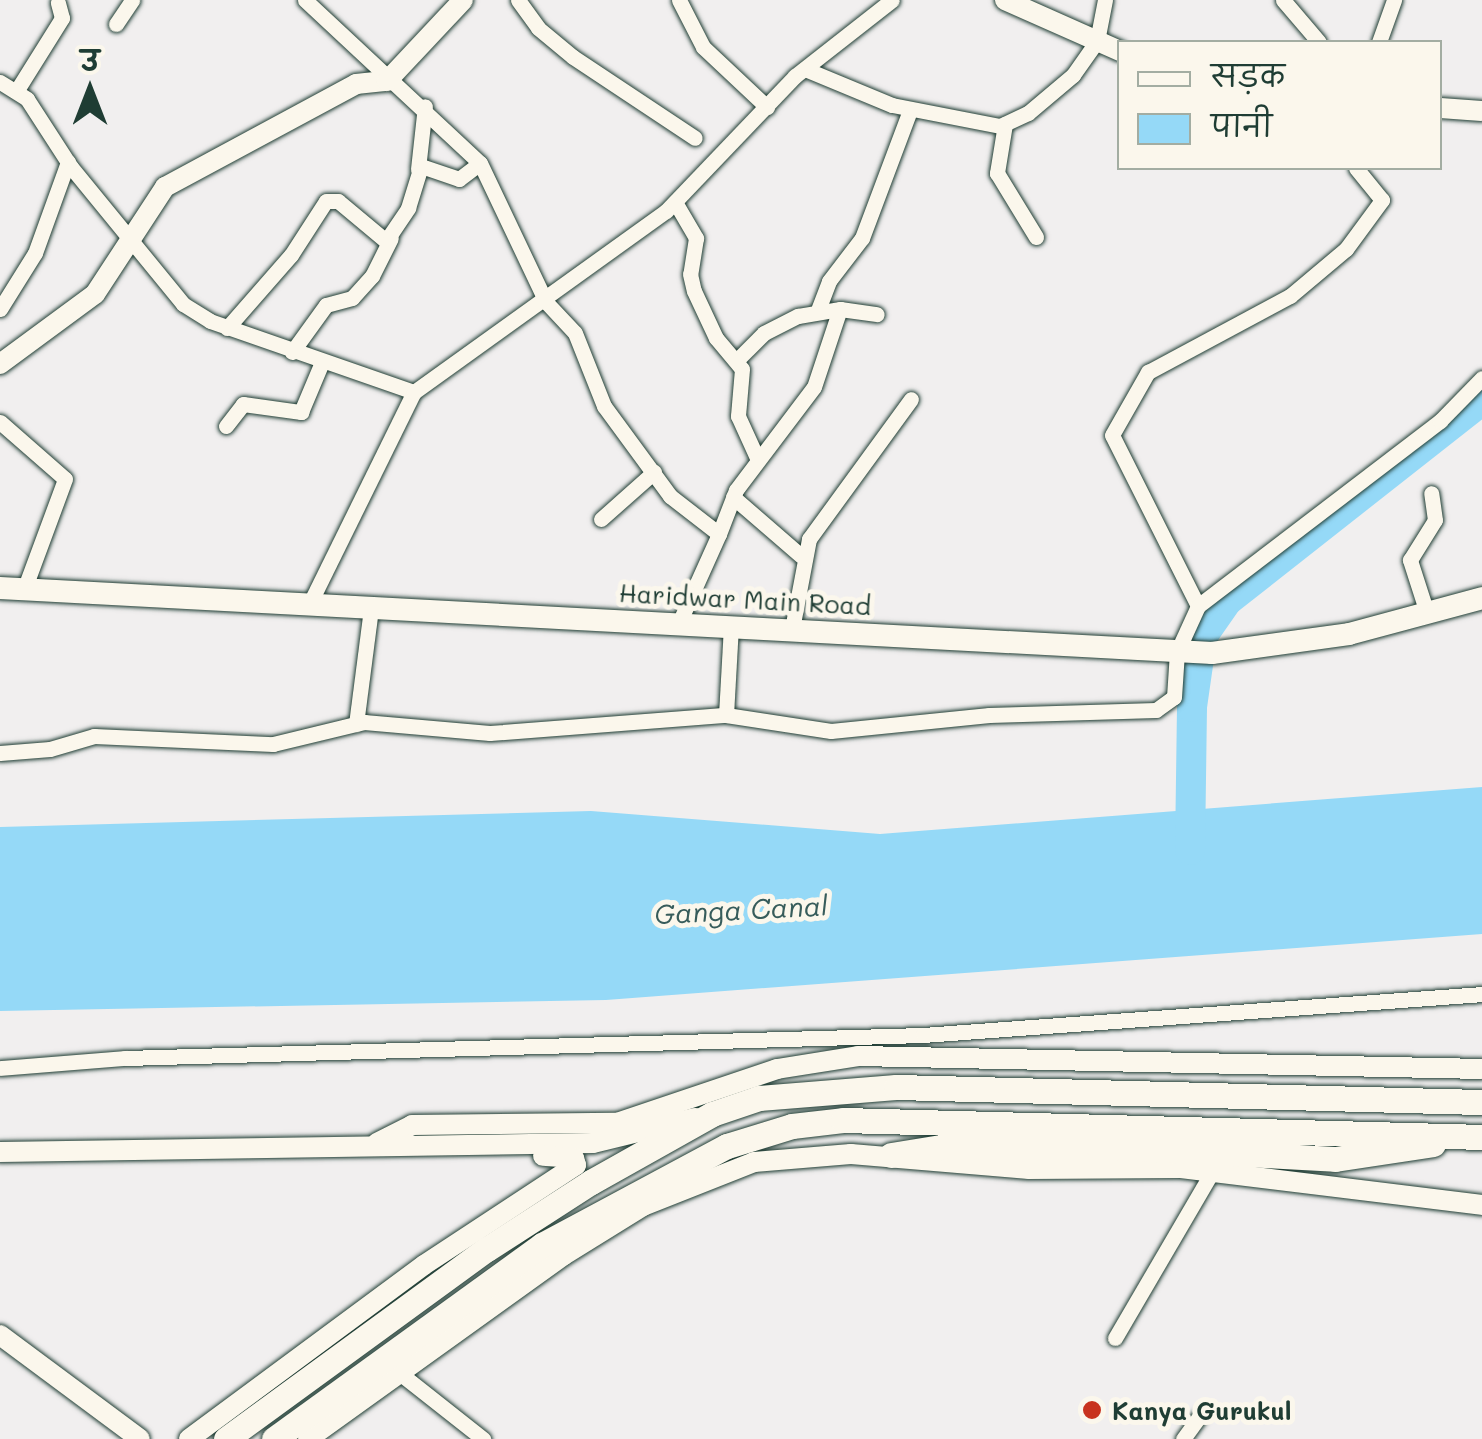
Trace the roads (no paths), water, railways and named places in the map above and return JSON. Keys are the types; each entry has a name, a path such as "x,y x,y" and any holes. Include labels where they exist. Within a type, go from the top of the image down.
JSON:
{"highway":[{"path":"226,1439 487,1249 712,1114 784,1092 860,1088 1482,1102"},
{"path":"274,1439 542,1245 754,1136 844,1120 1475,1137"},
{"path":"891,1155 948,1146 1097,1146 1335,1159 1475,1137"}],"main road":[{"name":"Haridwar Main Road","path":"12,589 1212,653 1349,634 1482,598"}],"street":[{"path":"116,24 132,0"},
{"path":"304,0 386,80 425,106 480,164 546,302 575,334 596,394 670,496 719,534"},
{"path":"0,364 96,294 128,236 165,187 356,84 386,80 462,0"},
{"path":"518,0 538,28 572,57 695,138"},
{"path":"309,605 414,392 546,302 675,202 805,69 892,0"},
{"path":"1005,0 1117,50"},
{"path":"805,69 910,110 1004,124 1074,76 1097,40 1105,0"},
{"path":"1282,0 1317,40"},
{"path":"1380,40 1394,0"},
{"path":"18,90 62,18 58,3"},
{"path":"685,3 702,46 768,107"},
{"path":"0,82 18,90 68,162 183,304 227,328 414,392"},
{"path":"292,352 326,305 352,298 372,276 418,170 425,106"},
{"path":"1442,108 1482,111"},
{"path":"818,310 829,281 867,225 910,110"},
{"path":"1004,124 998,174 1036,237"},
{"path":"0,308 35,253 68,162"},
{"path":"418,170 429,164 458,179 480,164"},
{"path":"1198,606 1112,434 1148,372 1290,296 1346,249 1382,200 1379,189 1354,170"},
{"path":"227,328 291,255 326,201 338,202 376,238 391,238"},
{"path":"675,202 696,238 690,274 694,290 716,338 737,360 744,377 738,416 758,460"},
{"path":"679,622 733,497 814,387 840,309"},
{"path":"737,360 764,334 818,310 876,314"},
{"path":"226,426 245,404 301,412 322,362"},
{"path":"0,752 50,749 94,736 274,744 356,724 490,734 726,715 830,731 989,715 1145,713 1174,697 1181,652 1198,606 1440,421 1482,378"},
{"path":"792,629 802,556 911,399"},
{"path":"0,422 65,480 12,589"},
{"path":"601,519 654,472"},
{"path":"1428,613 1410,560 1435,520 1431,493"},
{"path":"733,497 802,556"},
{"path":"356,724 371,608"},
{"path":"726,715 732,626"},
{"path":"0,1068 125,1058 923,1035 1482,994"},
{"path":"377,1143 412,1125 617,1123 777,1069 858,1056 1482,1070"},
{"path":"0,1152 610,1141 712,1114"},
{"path":"188,1439 424,1266 576,1165 568,1156 416,1154 377,1143"},
{"path":"308,1439 564,1254 658,1200 754,1162 891,1155 1029,1169 1212,1172 1482,1206"},
{"path":"1115,1338 1212,1172"},
{"path":"0,1335 140,1439"},
{"path":"397,1371 482,1439"},
{"path":"1183,1439 1198,1418"}],"water":[{"name":"Ganga Canal","path":"1482,787 1482,934 606,1000 0,1011 0,827 591,811 880,834"}],"waterway":[{"path":"1190,850 1192,707 1202,637 1227,601 1482,400"}],"place":[{"name":"Kanya Gurukul","path":"1092,1410"}]}
